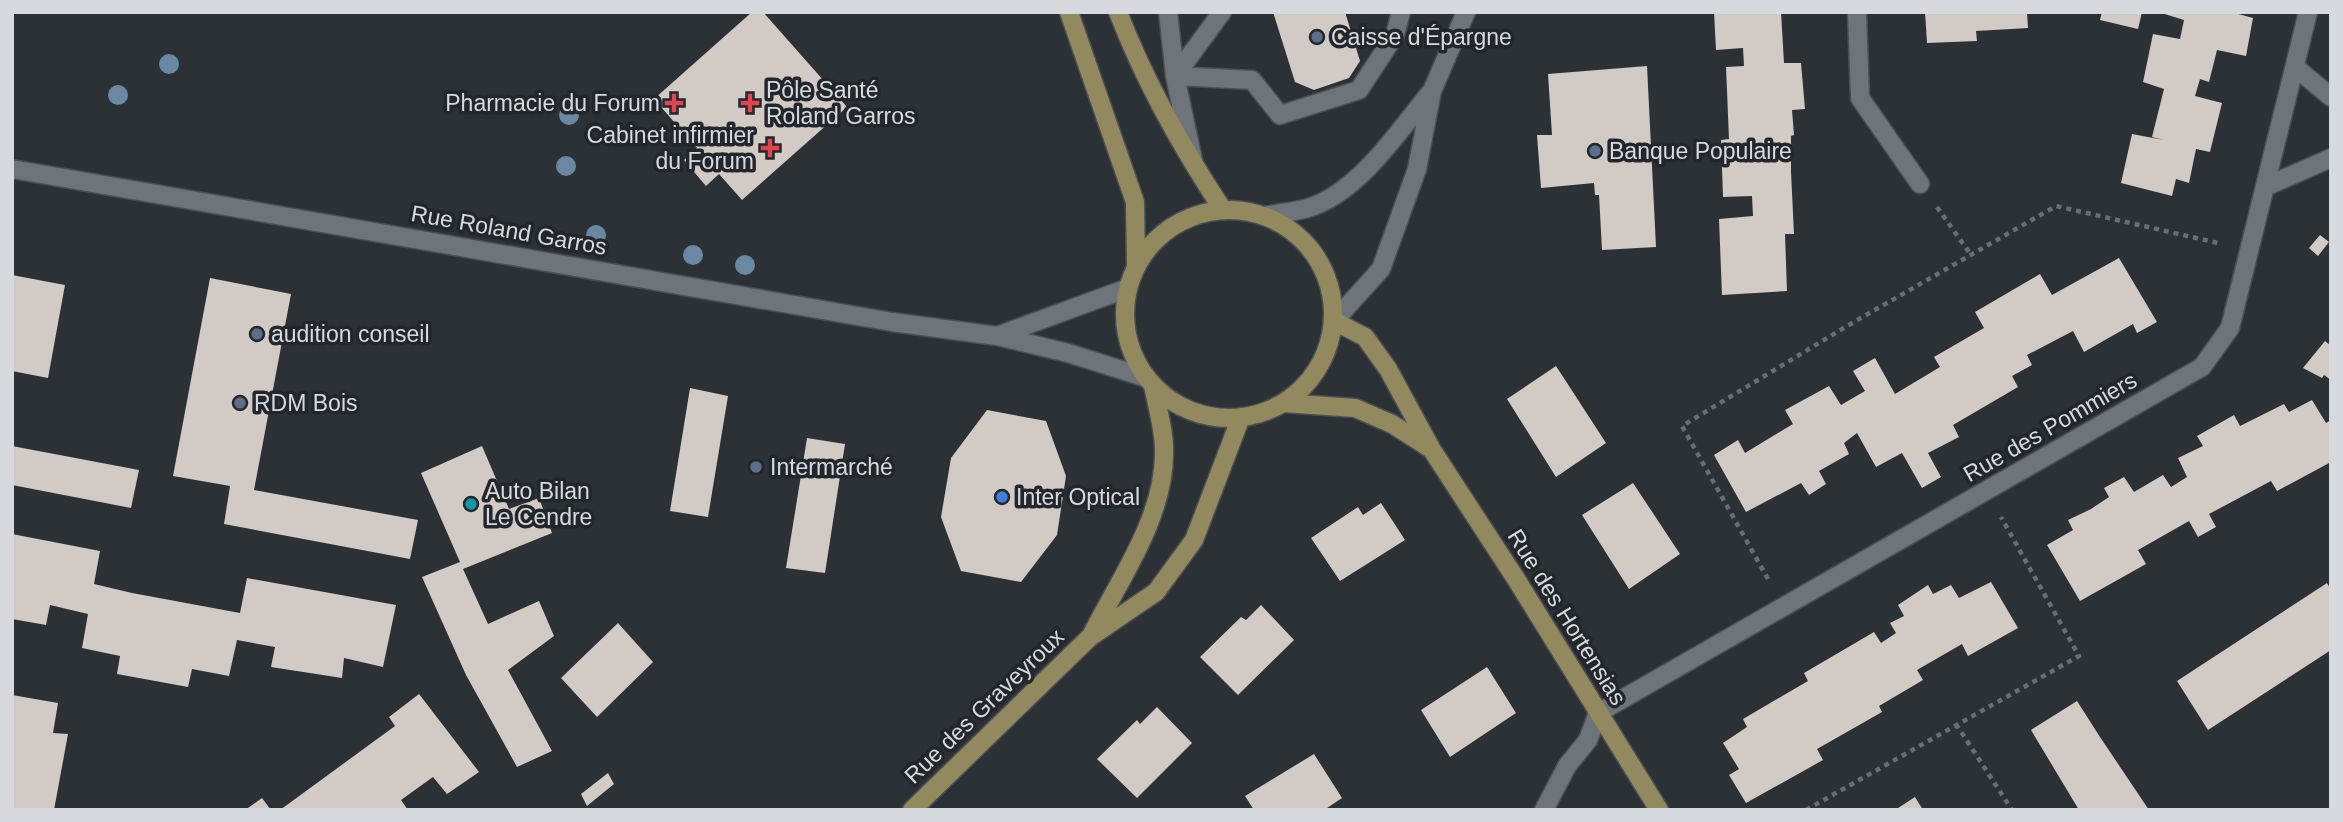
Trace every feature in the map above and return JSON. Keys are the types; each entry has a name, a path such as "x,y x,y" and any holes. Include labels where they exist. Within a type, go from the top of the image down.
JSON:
{"main road":[{"path":"1069,12 1135,202 1136,267"},
{"path":"1118,12 1136,60 1194,166 1223,210"},
{"path":"1223,210 1265,216 1294,232 1317,257 1330,287 1334,321 1326,353 1309,382 1284,403 1264,412 1241,417 1209,416 1178,405 1150,381 1131,350 1125,320 1128,288 1136,267 1157,239 1188,218 1223,210"},
{"name":"Rue des Hortensias","path":"1334,321 1365,337 1388,369 1432,450 1517,579 1659,810"},
{"name":"Rue des Graveyroux","path":"1090,637 1148,527 1161,487 1165,452 1150,381"},
{"name":"Rue des Hortensias","path":"1284,403 1356,408 1392,424 1432,450"},
{"name":"Rue des Graveyroux","path":"912,810 1090,637 1156,592 1194,540 1241,417"}],"street":[{"path":"1168,12 1175,76 1194,166"},
{"path":"1175,76 1222,12"},
{"path":"1175,76 1252,80 1280,115 1359,90 1395,35 1401,12"},
{"path":"1334,321 1381,269 1417,169 1432,91 1466,12"},
{"path":"1857,12 1860,98 1920,184"},
{"name":"Rue des Pommiers","path":"1598,713 2202,367 2230,328 2308,12"},
{"path":"2295,67 2331,97"},
{"path":"1265,216 1308,208 1363,175 1432,91"},
{"path":"2265,187 2331,158"},
{"name":"Rue Roland Garros","path":"12,169 892,322 997,336 1068,353 1150,381"},
{"name":"Rue Roland Garros","path":"997,336 1128,288"},
{"path":"1544,810 1567,766 1588,740 1598,713"}],"path":[{"path":"1920,184 1971,255"},
{"path":"1784,607 1682,426 1847,326 2056,206 2249,250"},
{"path":"1806,810 2079,656 1987,491"},
{"path":"1956,724 2012,810"}],"building":[{"name":"Pôle Santé Roland Garros","path":"752,12 763,12 847,107 742,200 719,174 706,186 684,160 697,148 654,99"},
{"name":"Caisse d'Épargne","path":"1273,12 1345,12 1360,61 1349,78 1314,90 1295,82"},
{"path":"1714,12 1781,12 1784,63 1801,63 1805,109 1792,110 1794,234 1785,234 1787,291 1722,295 1719,219 1753,216 1752,196 1723,197 1721,140 1729,139 1726,67 1744,66 1743,48 1716,50"},
{"path":"1925,12 2027,12 2028,28 1976,31 1977,41 1927,43"},
{"path":"2102,12 2142,12 2138,29 2100,20"},
{"path":"2158,12 2231,12 2253,18 2246,56 2217,50 2209,82 2200,79 2195,96 2222,103 2210,152 2196,149 2189,183 2176,179 2172,196 2121,183 2132,134 2164,140 2152,137 2164,89 2143,82 2153,34 2180,39 2184,20"},
{"name":"Banque Populaire","path":"1647,66 1656,247 1602,250 1599,195 1595,195 1594,183 1541,188 1537,135 1552,135 1548,74"},
{"path":"2320,235 2329,242 2318,256 2309,248"},
{"path":"2119,258 2157,322 2137,333 2133,324 2084,352 2073,331 2027,355 2032,365 2012,376 2018,387 1953,425 1959,437 1928,453 1941,477 1922,488 1902,453 1876,467 1857,433 1844,443 1849,454 1819,471 1826,484 1809,495 1801,483 1746,512 1714,455 1738,440 1745,453 1793,424 1785,410 1829,386 1841,405 1865,391 1853,371 1875,358 1895,394 1940,367 1934,357 1984,328 1975,312 2040,274 2052,295"},
{"path":"12,275 65,285 48,378 12,371"},
{"path":"210,278 291,294 254,490 418,520 410,559 224,524 230,486 173,476"},
{"path":"2325,341 2331,346 2331,380 2303,368"},
{"path":"1556,366 1606,443 1556,477 1507,399"},
{"path":"690,388 728,396 708,517 670,511"},
{"path":"2312,400 2326,423 2331,420 2331,462 2277,491 2271,481 2209,514 2216,527 2198,537 2189,521 2138,550 2146,564 2080,601 2047,545 2073,530 2068,520 2109,497 2104,488 2124,477 2134,492 2163,475 2171,487 2187,477 2178,458 2203,446 2197,436 2234,415 2240,426 2284,404 2289,412"},
{"path":"987,410 1046,421 1066,476 1057,535 1021,582 961,571 941,517 951,458"},
{"path":"807,438 845,444 825,573 786,568"},
{"path":"12,446 139,470 131,508 12,485"},
{"path":"482,446 509,509 539,498 552,533 463,569 488,624 539,601 554,636 508,670 552,751 517,767 466,675 422,577 460,562 421,473"},
{"path":"1633,483 1680,554 1629,589 1582,515"},
{"path":"1381,503 1405,540 1340,581 1311,538 1358,507 1363,515"},
{"path":"12,534 100,551 94,584 240,613 247,578 396,605 383,667 344,658 342,678 271,667 275,647 237,640 229,676 192,669 188,687 117,674 120,656 82,648 88,614 50,605 46,625 12,619"},
{"path":"1991,582 2018,628 1968,656 1962,644 1917,670 1923,680 1879,706 1882,712 1817,749 1823,760 1746,803 1729,775 1739,769 1723,743 1747,727 1743,719 1808,681 1804,673 1874,632 1881,643 1896,633 1890,623 1904,616 1898,605 1928,585 1933,594 1951,585 1959,598"},
{"path":"2327,583 2331,590 2331,650 2208,730 2177,681"},
{"path":"1261,605 1294,640 1238,695 1200,657 1241,617 1246,620"},
{"path":"618,623 653,662 597,717 561,678"},
{"path":"1487,667 1516,713 1450,757 1421,710"},
{"path":"419,694 479,772 447,794 433,777 401,800 408,810 280,810 395,726 389,717"},
{"path":"12,695 58,703 53,733 68,734 54,810 12,810"},
{"path":"2077,701 2149,810 2079,810 2031,730"},
{"path":"1157,707 1192,743 1137,798 1097,759 1137,720 1140,724"},
{"path":"1314,754 1342,798 1324,810 1254,810 1245,796"},
{"path":"608,773 614,784 587,806 581,794"},
{"path":"1915,797 1923,810 1895,810"},
{"path":"262,798 271,810 245,810"}],"place":[{"name":"Caisse d'Épargne","path":"1317,37"},
{"name":"Pharmacie du Forum","path":"674,103"},
{"name":"Pôle Santé Roland Garros","path":"750,103"},
{"name":"Cabinet infirmier du Forum","path":"770,148"},
{"name":"Banque Populaire","path":"1595,151"},
{"name":"audition conseil","path":"257,334"},
{"name":"RDM Bois","path":"240,403"},
{"name":"Intermarché","path":"756,467"},
{"name":"Inter Optical","path":"1002,497"},
{"name":"Auto Bilan Le Cendre","path":"471,504"}]}
